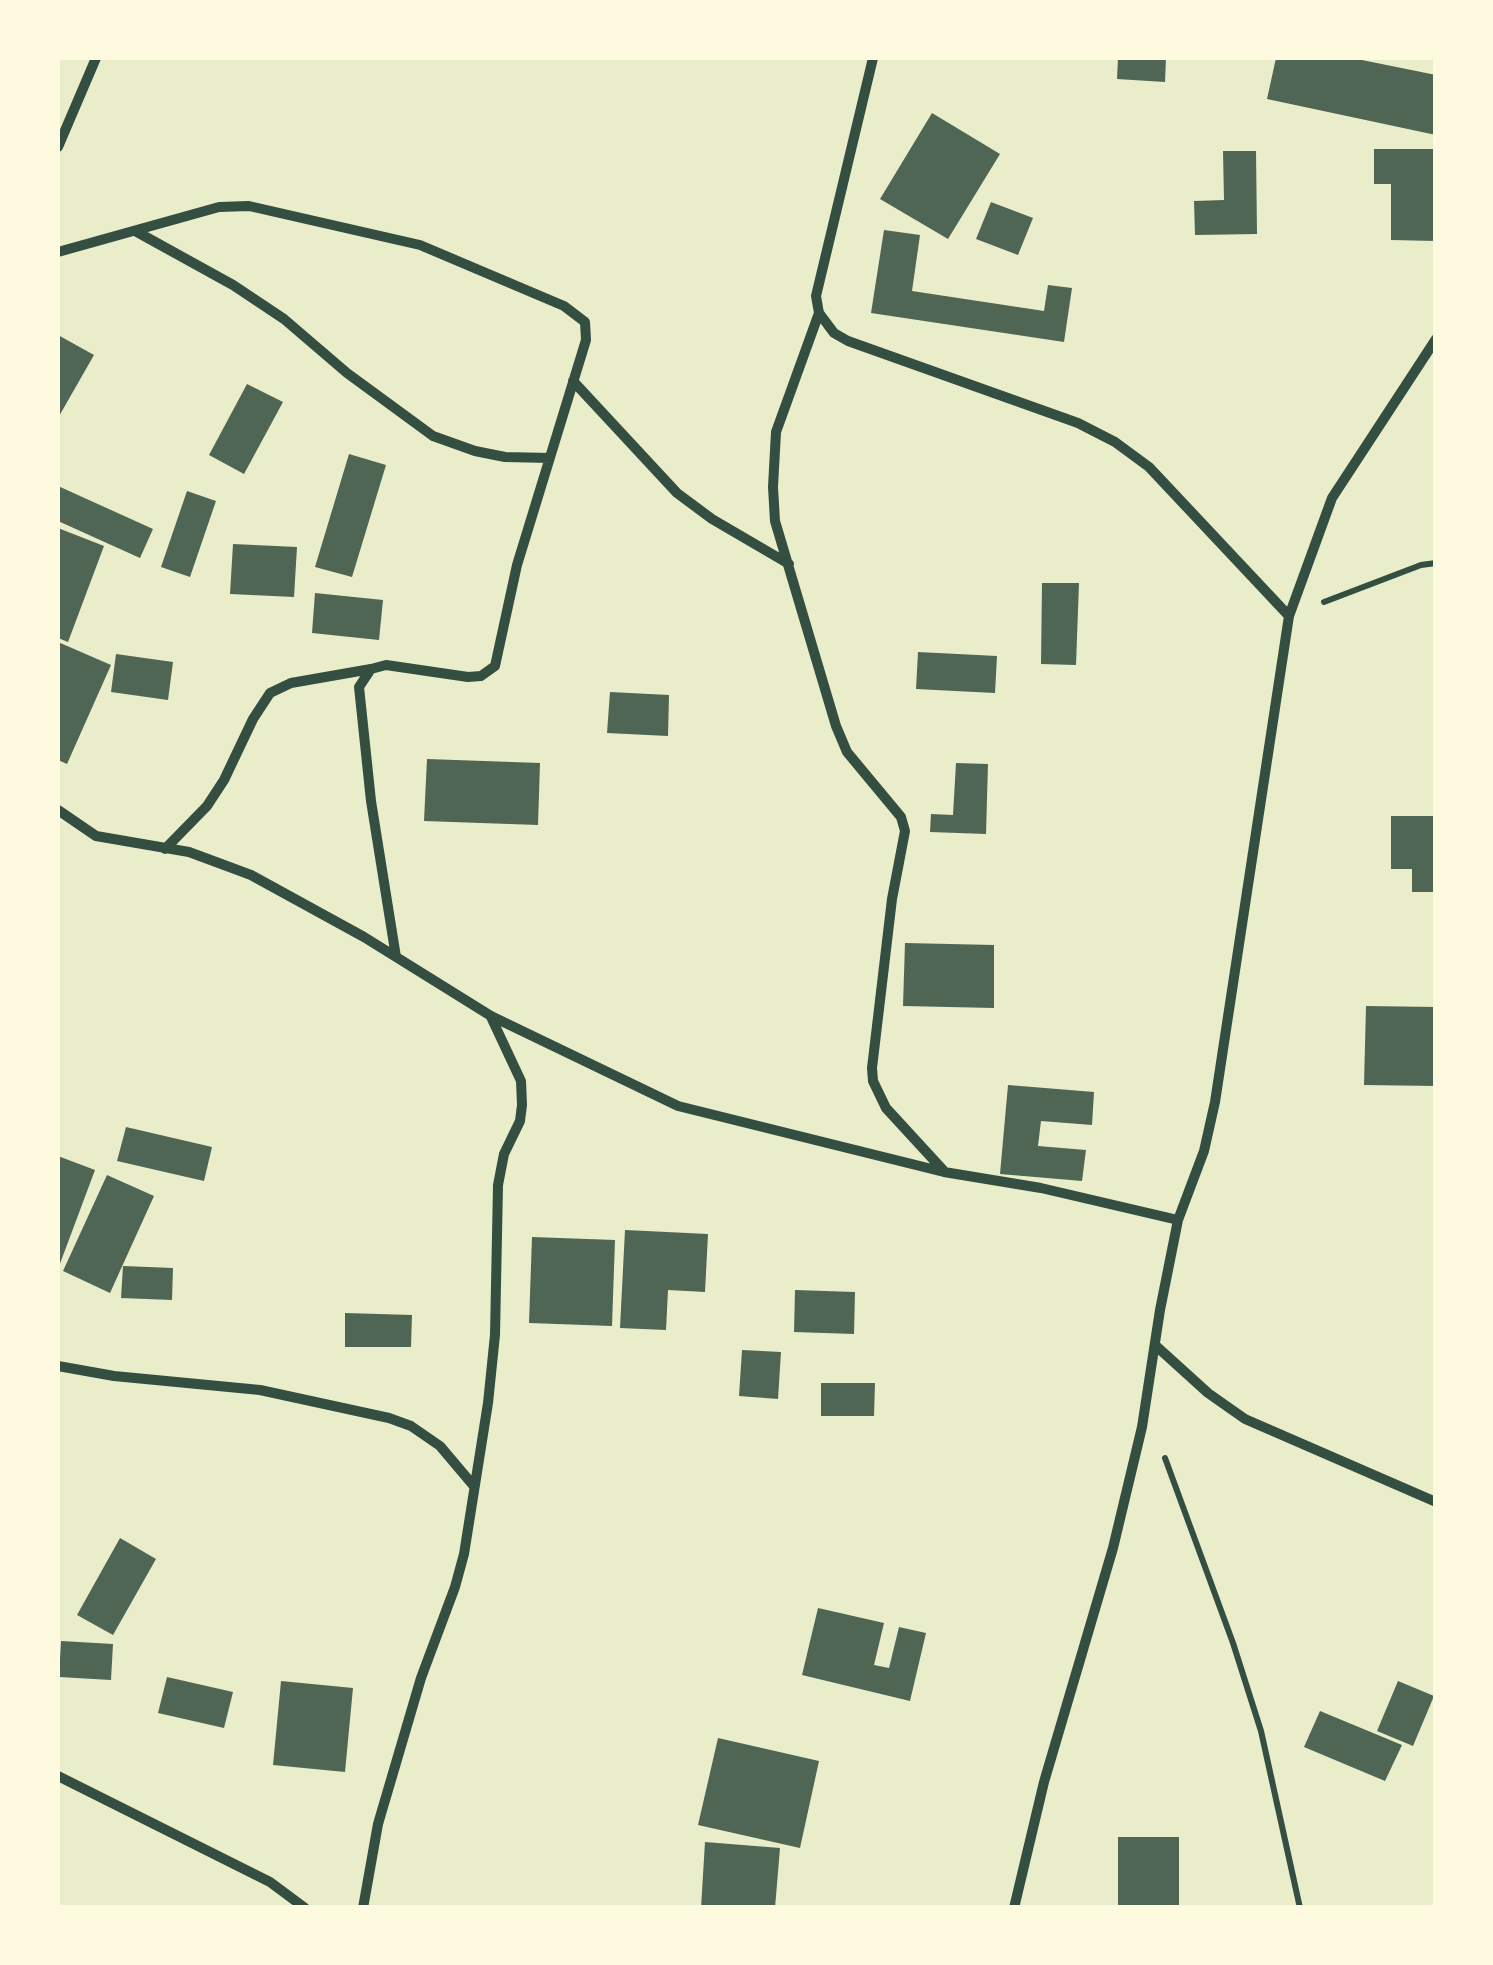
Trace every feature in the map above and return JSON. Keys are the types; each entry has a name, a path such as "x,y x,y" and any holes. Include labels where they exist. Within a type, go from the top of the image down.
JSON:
{"street":[{"path":"58,146 96,58"},
{"path":"873,58 816,296 819,313 834,333 848,342 1078,423 1115,442 1149,467 1289,616"},
{"path":"58,252 235,206 420,244 574,312 585,322 587,335 517,565 494,666 482,676 468,677 386,665 291,682 270,693 207,806 166,848"},
{"path":"137,232 234,285 284,319 347,373 434,436 505,457 550,458"},
{"path":"819,313 776,432 775,521 836,726 847,752 901,817 905,831 875,1029 873,1082 886,1108 944,1172"},
{"path":"1014,1908 1044,1782 1112,1548 1146,1405 1178,1220 1204,1150 1289,616 1332,498 1436,339"},
{"path":"573,382 677,493 712,519 790,564"},
{"path":"371,669 359,687 371,801 396,957"},
{"path":"58,810 96,836 214,859 251,875 491,1016 678,1106 944,1172 1041,1188 1178,1220"},
{"path":"364,1908 378,1824 421,1678 464,1554 488,1402 499,1171 520,1120 522,1105 521,1082 491,1016"},
{"path":"1155,1345 1208,1394 1246,1419 1436,1502"},
{"path":"58,1366 114,1376 260,1390 390,1418 411,1426 440,1446 473,1485"},
{"path":"58,1776 270,1882 305,1908"}],"path":[{"path":"1289,616 1421,565 1436,563"},
{"path":"1146,1405 1261,1731 1300,1908"}],"building":[{"path":"1118,58 1166,58 1165,82 1117,79"},
{"path":"1276,58 1352,58 1436,75 1436,135 1267,99"},
{"path":"932,113 1000,154 948,239 880,199"},
{"path":"1374,149 1436,149 1436,241 1391,240 1391,184 1374,184"},
{"path":"1223,151 1256,151 1257,234 1195,235 1194,201 1224,200"},
{"path":"991,202 1033,218 1018,255 976,239"},
{"path":"884,230 920,235 912,291 1044,311 1048,285 1072,288 1064,342 871,313"},
{"path":"58,335 94,355 58,418"},
{"path":"247,384 283,402 244,474 209,455"},
{"path":"349,454 386,465 352,577 315,567"},
{"path":"58,486 153,529 140,558 58,521"},
{"path":"187,491 216,501 190,577 161,567"},
{"path":"58,528 104,546 68,642 58,638"},
{"path":"233,544 297,547 294,597 230,594"},
{"path":"1042,583 1079,583 1076,665 1041,664"},
{"path":"315,593 383,600 379,640 312,633"},
{"path":"58,642 111,665 67,764 58,760"},
{"path":"918,652 997,656 995,693 916,689"},
{"path":"116,654 173,662 168,700 111,692"},
{"path":"610,692 669,695 668,736 607,733"},
{"path":"427,759 540,763 538,825 424,821"},
{"path":"956,763 988,764 986,834 930,832 931,814 953,815"},
{"path":"1391,816 1436,816 1436,892 1412,892 1412,869 1391,869"},
{"path":"905,943 994,945 994,1008 903,1006"},
{"path":"1366,1006 1436,1007 1436,1086 1364,1085"},
{"path":"1008,1085 1094,1092 1092,1125 1041,1121 1038,1146 1086,1150 1082,1181 1000,1174"},
{"path":"126,1127 212,1147 204,1181 117,1161"},
{"path":"58,1156 95,1170 58,1269"},
{"path":"107,1175 154,1196 110,1293 63,1271"},
{"path":"625,1230 708,1234 705,1292 668,1290 666,1330 620,1328"},
{"path":"532,1237 615,1240 612,1326 529,1323"},
{"path":"123,1266 173,1268 172,1300 121,1298"},
{"path":"795,1290 855,1292 854,1334 794,1332"},
{"path":"345,1313 412,1315 411,1347 345,1347"},
{"path":"742,1350 781,1352 778,1399 739,1396"},
{"path":"821,1383 875,1383 874,1416 821,1416"},
{"path":"120,1538 156,1559 113,1635 77,1615"},
{"path":"818,1608 884,1623 874,1665 889,1668 899,1627 926,1633 910,1701 802,1675"},
{"path":"61,1641 113,1644 111,1680 59,1677"},
{"path":"167,1677 233,1692 224,1728 158,1713"},
{"path":"281,1681 353,1688 345,1772 273,1765"},
{"path":"1398,1681 1434,1696 1413,1746 1377,1731"},
{"path":"1320,1711 1402,1745 1385,1781 1304,1747"},
{"path":"718,1738 819,1761 800,1848 698,1825"},
{"path":"1118,1837 1179,1837 1179,1908 1118,1908"},
{"path":"705,1842 780,1848 775,1908 701,1908"}]}
